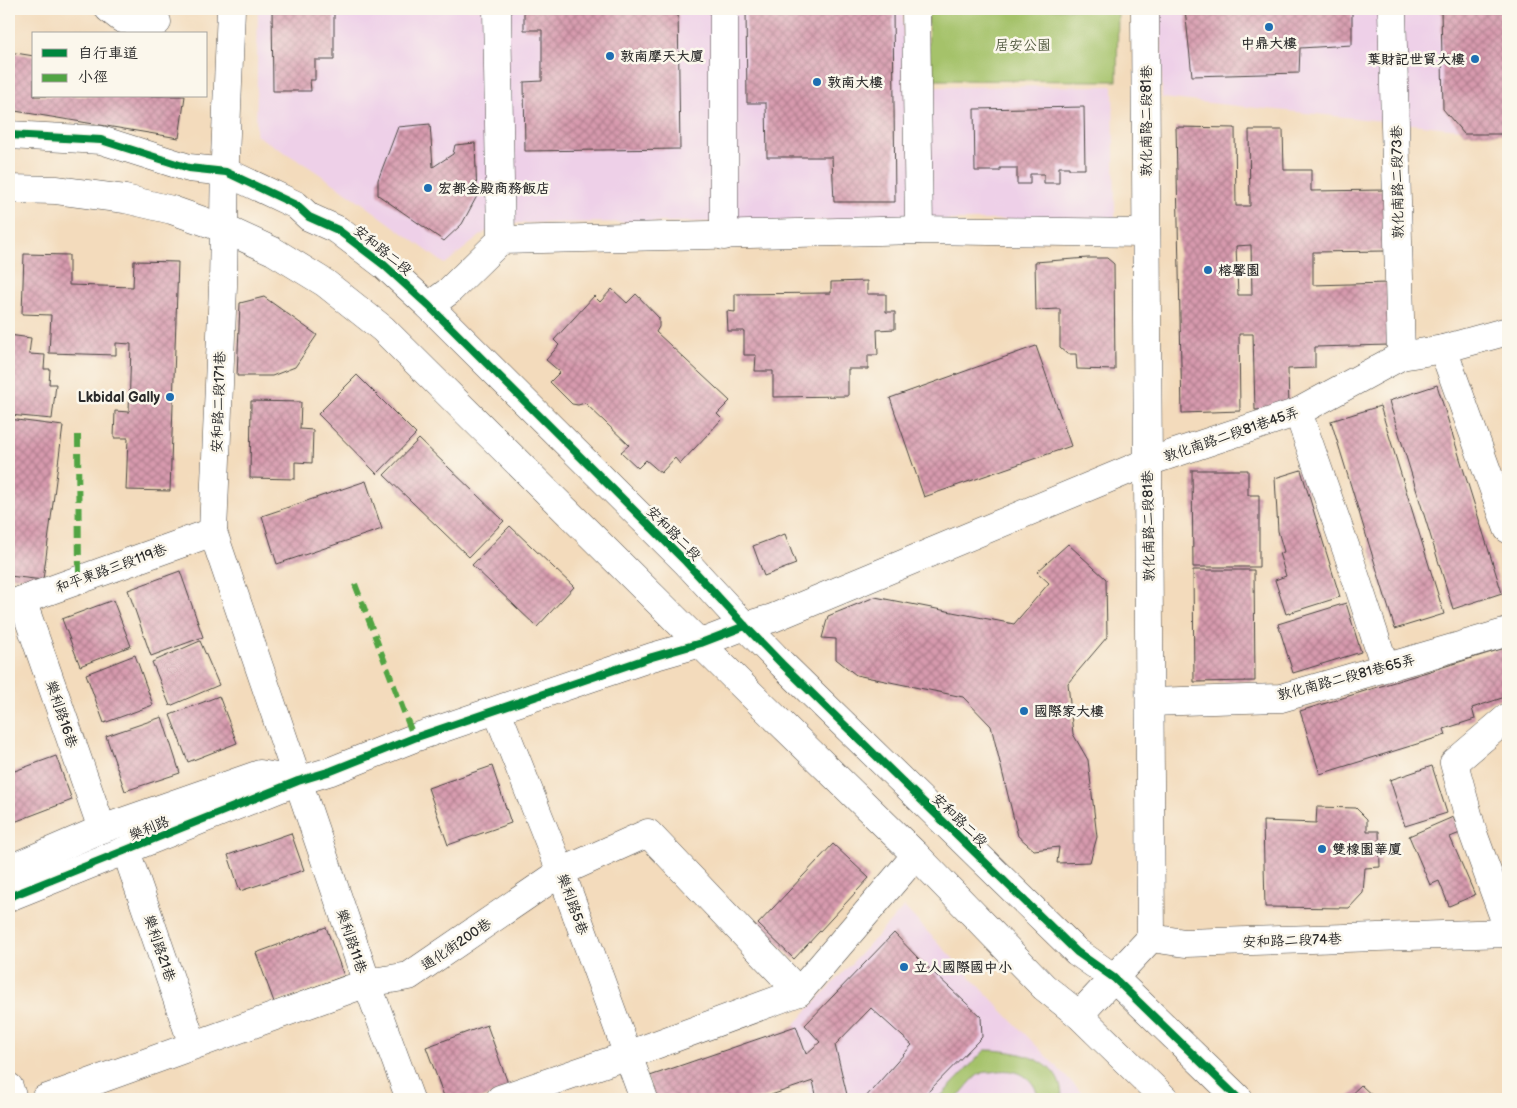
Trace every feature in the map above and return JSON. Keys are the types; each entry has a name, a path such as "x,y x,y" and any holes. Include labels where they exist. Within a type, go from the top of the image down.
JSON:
{"street":[{"path":"109,9 122,19 157,22"},
{"name":"安和路二段171巷","path":"231,9 223,228 223,286 213,532 298,781"},
{"path":"497,9 501,240"},
{"path":"724,9 724,236"},
{"path":"916,9 919,230"},
{"name":"敦化南路二段81巷","path":"1145,9 1152,938"},
{"name":"敦化南路二段73巷","path":"1392,9 1401,356"},
{"name":"安和路二段","path":"9,135 101,140 189,168 226,172 296,205 309,217 338,230 384,265 429,306 686,562 745,626 1077,952 1114,978 1239,1099"},
{"path":"9,189 56,190 126,199 172,210 223,228 272,251 325,283 383,329 916,855 1044,987 1079,1015 1165,1099"},
{"path":"429,306 448,292 501,240 919,230 1146,233"},
{"name":"敦化南路二段81巷45弄","path":"298,781 331,771 414,738 773,618 1148,462 1298,412 1401,356 1443,349 1508,331"},
{"path":"1443,349 1508,529"},
{"path":"1298,412 1385,667"},
{"name":"和平東路三段119巷","path":"16,602 213,532"},
{"name":"樂利路16巷","path":"16,602 102,829"},
{"name":"敦化南路二段81巷65弄","path":"1150,702 1281,698 1508,632"},
{"name":"樂利路5巷","path":"497,711 561,872 644,1099"},
{"path":"1508,717 1454,763 1472,833 1508,929"},
{"name":"樂利路","path":"9,869 102,829 260,774 298,781"},
{"name":"樂利路","path":"9,897 298,781"},
{"name":"樂利路11巷","path":"298,781 367,983 410,1099"},
{"name":"通化街200巷","path":"45,1099 367,983 409,976 561,872 648,833 799,992"},
{"name":"樂利路21巷","path":"126,851 193,1045"},
{"path":"500,1099 628,1055 799,992 916,855"},
{"name":"安和路二段74巷","path":"1152,938 1185,943 1508,933"},
{"path":"1079,1015 1152,938"},
{"path":"9,1087 13,1099"}],"shaded area":[{"path":"258,9 903,9 904,87 1113,86 1115,219 511,223 485,232 445,264 365,205 309,167 256,135"},
{"path":"1161,9 1508,9 1508,134 1162,98"},
{"name":"立人國際國中小","path":"904,907 1088,1099 811,1099 793,1026"}],"green space":[{"name":"居安公園","path":"928,9 1118,9 1117,81 929,80"},
{"path":"985,1050 998,1050 1024,1055 1047,1066 1055,1074 1060,1085 1062,1099 1039,1099 1033,1084 1028,1079 1016,1072 1000,1071 981,1073 974,1078 956,1099 938,1099"}],"building":[{"path":"272,9 334,9 334,60 315,60 315,80 310,80 311,91 273,91"},
{"name":"敦南摩天大廈","path":"524,9 678,9 680,149 525,151 524,82 542,81 542,30 524,30"},
{"name":"敦南大樓","path":"746,9 893,9 895,202 834,202 832,157 767,157 766,103 747,103"},
{"name":"中鼎大樓","path":"1185,9 1352,9 1352,45 1300,48 1299,73 1192,76"},
{"name":"葉財記世貿大樓","path":"1441,9 1508,9 1508,134 1464,134 1443,109"},
{"path":"9,52 32,56 32,98 185,98 179,138 9,110"},
{"path":"1084,107 1085,169 1059,167 1059,183 1044,183 1044,174 1030,174 1030,184 1017,184 1017,168 1000,168 1000,171 975,171 974,109"},
{"name":"宏都金殿商務飯店","path":"430,124 433,167 453,154 455,145 475,143 477,196 462,224 444,241 378,195 378,180 398,127"},
{"path":"1176,127 1235,128 1236,206 1250,206 1249,130 1283,130 1284,170 1311,170 1311,191 1385,190 1386,251 1313,252 1313,285 1387,283 1389,345 1315,347 1315,368 1288,369 1289,408 1255,410 1253,334 1239,334 1240,411 1182,413","holes":["1251,245 1252,295 1238,295 1236,246"]},
{"path":"24,254 69,255 69,285 133,287 134,261 178,262 170,491 126,490 128,438 114,438 115,411 129,412 131,344 116,343 116,355 49,353 51,315 22,314"},
{"path":"1107,258 1114,264 1115,370 1077,369 1076,354 1067,354 1060,348 1060,309 1036,310 1035,262"},
{"path":"867,281 867,294 886,294 886,312 895,312 895,329 877,330 878,355 868,355 868,369 848,369 848,396 773,397 773,371 755,371 756,355 744,355 744,331 728,331 727,311 735,312 735,294 831,293 831,282"},
{"path":"612,289 627,303 636,294 659,318 659,327 656,332 730,401 717,414 722,419 680,464 675,458 661,473 646,460 638,468 621,452 629,445 585,403 572,404 550,382 560,372 546,360 559,345 554,340 594,296 600,302"},
{"path":"264,297 317,335 295,367 272,376 237,376 240,303"},
{"path":"9,335 31,338 29,354 45,355 44,369 50,369 49,384 56,384 52,419 9,415"},
{"path":"1036,346 1071,446 924,497 890,398"},
{"path":"357,375 416,434 377,474 318,414"},
{"path":"1437,385 1502,593 1453,609 1389,401"},
{"path":"251,401 301,402 300,429 313,430 312,463 295,462 295,479 250,478"},
{"path":"1380,406 1444,614 1395,629 1331,421"},
{"path":"9,419 63,426 43,580 9,576"},
{"path":"419,439 504,521 469,557 384,475"},
{"path":"1192,470 1248,470 1248,495 1259,495 1259,567 1193,567"},
{"path":"1301,470 1340,597 1286,614 1275,580 1286,576 1279,553 1284,552 1278,531 1275,478"},
{"path":"366,481 382,529 277,564 262,516"},
{"path":"510,526 574,587 537,627 472,565"},
{"path":"785,534 796,564 764,576 753,546"},
{"name":"國際家大樓","path":"1068,544 1106,579 1107,637 1068,683 1073,734 1088,760 1097,837 1090,862 1057,863 1059,847 1034,850 1018,836 991,726 963,697 856,675 836,659 836,639 822,638 828,616 875,597 1014,624 1049,583 1037,572"},
{"path":"1193,570 1254,570 1255,681 1194,682"},
{"path":"180,571 203,637 151,656 128,590"},
{"path":"113,600 131,646 80,666 62,619"},
{"path":"1346,603 1361,652 1293,673 1278,624"},
{"path":"200,641 219,685 170,706 152,662"},
{"path":"1508,647 1508,689 1506,690 1508,696 1472,708 1475,719 1444,729 1446,735 1320,774 1300,711"},
{"path":"135,655 153,705 104,723 86,674"},
{"path":"219,696 237,743 188,762 170,715"},
{"path":"162,717 180,773 125,791 106,736"},
{"path":"56,756 72,800 9,824 9,773"},
{"path":"492,766 511,823 448,845 428,788"},
{"path":"1432,766 1447,813 1405,826 1390,780"},
{"name":"雙橡園華廈","path":"1317,807 1356,808 1367,819 1367,831 1379,831 1380,867 1365,868 1363,893 1349,908 1265,907 1263,821 1316,823"},
{"path":"1453,817 1460,833 1450,837 1475,895 1449,906 1439,881 1430,885 1409,836"},
{"path":"291,833 304,870 240,891 228,855"},
{"path":"833,844 869,878 794,959 758,924"},
{"path":"326,927 344,976 274,1002 256,953"},
{"path":"894,933 981,1017 982,1037 921,1099 864,1099 912,1045 871,1008 835,1045 848,1099 817,1099 813,1081 759,1099 655,1099 647,1077 796,1026 806,1054 820,1042 805,1025"},
{"path":"487,1025 510,1089 480,1099 445,1099 426,1047"},
{"path":"1361,1085 1376,1099 1346,1099"}],"marked path":[{"path":"78,435 79,579"},
{"path":"355,584 414,738"}],"cycle path":[{"path":"9,135 101,140 189,168 226,172 296,205 309,217 338,230 384,265 429,306 686,562 782,664 1077,952 1114,978 1239,1099"},
{"path":"9,897 298,781 331,771 414,738 652,657 701,643 745,626"}],"place":[{"name":"中鼎大樓","path":"1269,27"},
{"name":"敦南摩天大廈","path":"610,56"},
{"name":"葉財記世貿大樓","path":"1475,59"},
{"name":"敦南大樓","path":"817,82"},
{"name":"宏都金殿商務飯店","path":"428,188"},
{"name":"榕馨園","path":"1208,270"},
{"name":"Lkbidal Gally","path":"170,397"},
{"name":"國際家大樓","path":"1024,711"},
{"name":"雙橡園華廈","path":"1322,849"},
{"name":"立人國際國中小","path":"904,967"}]}
